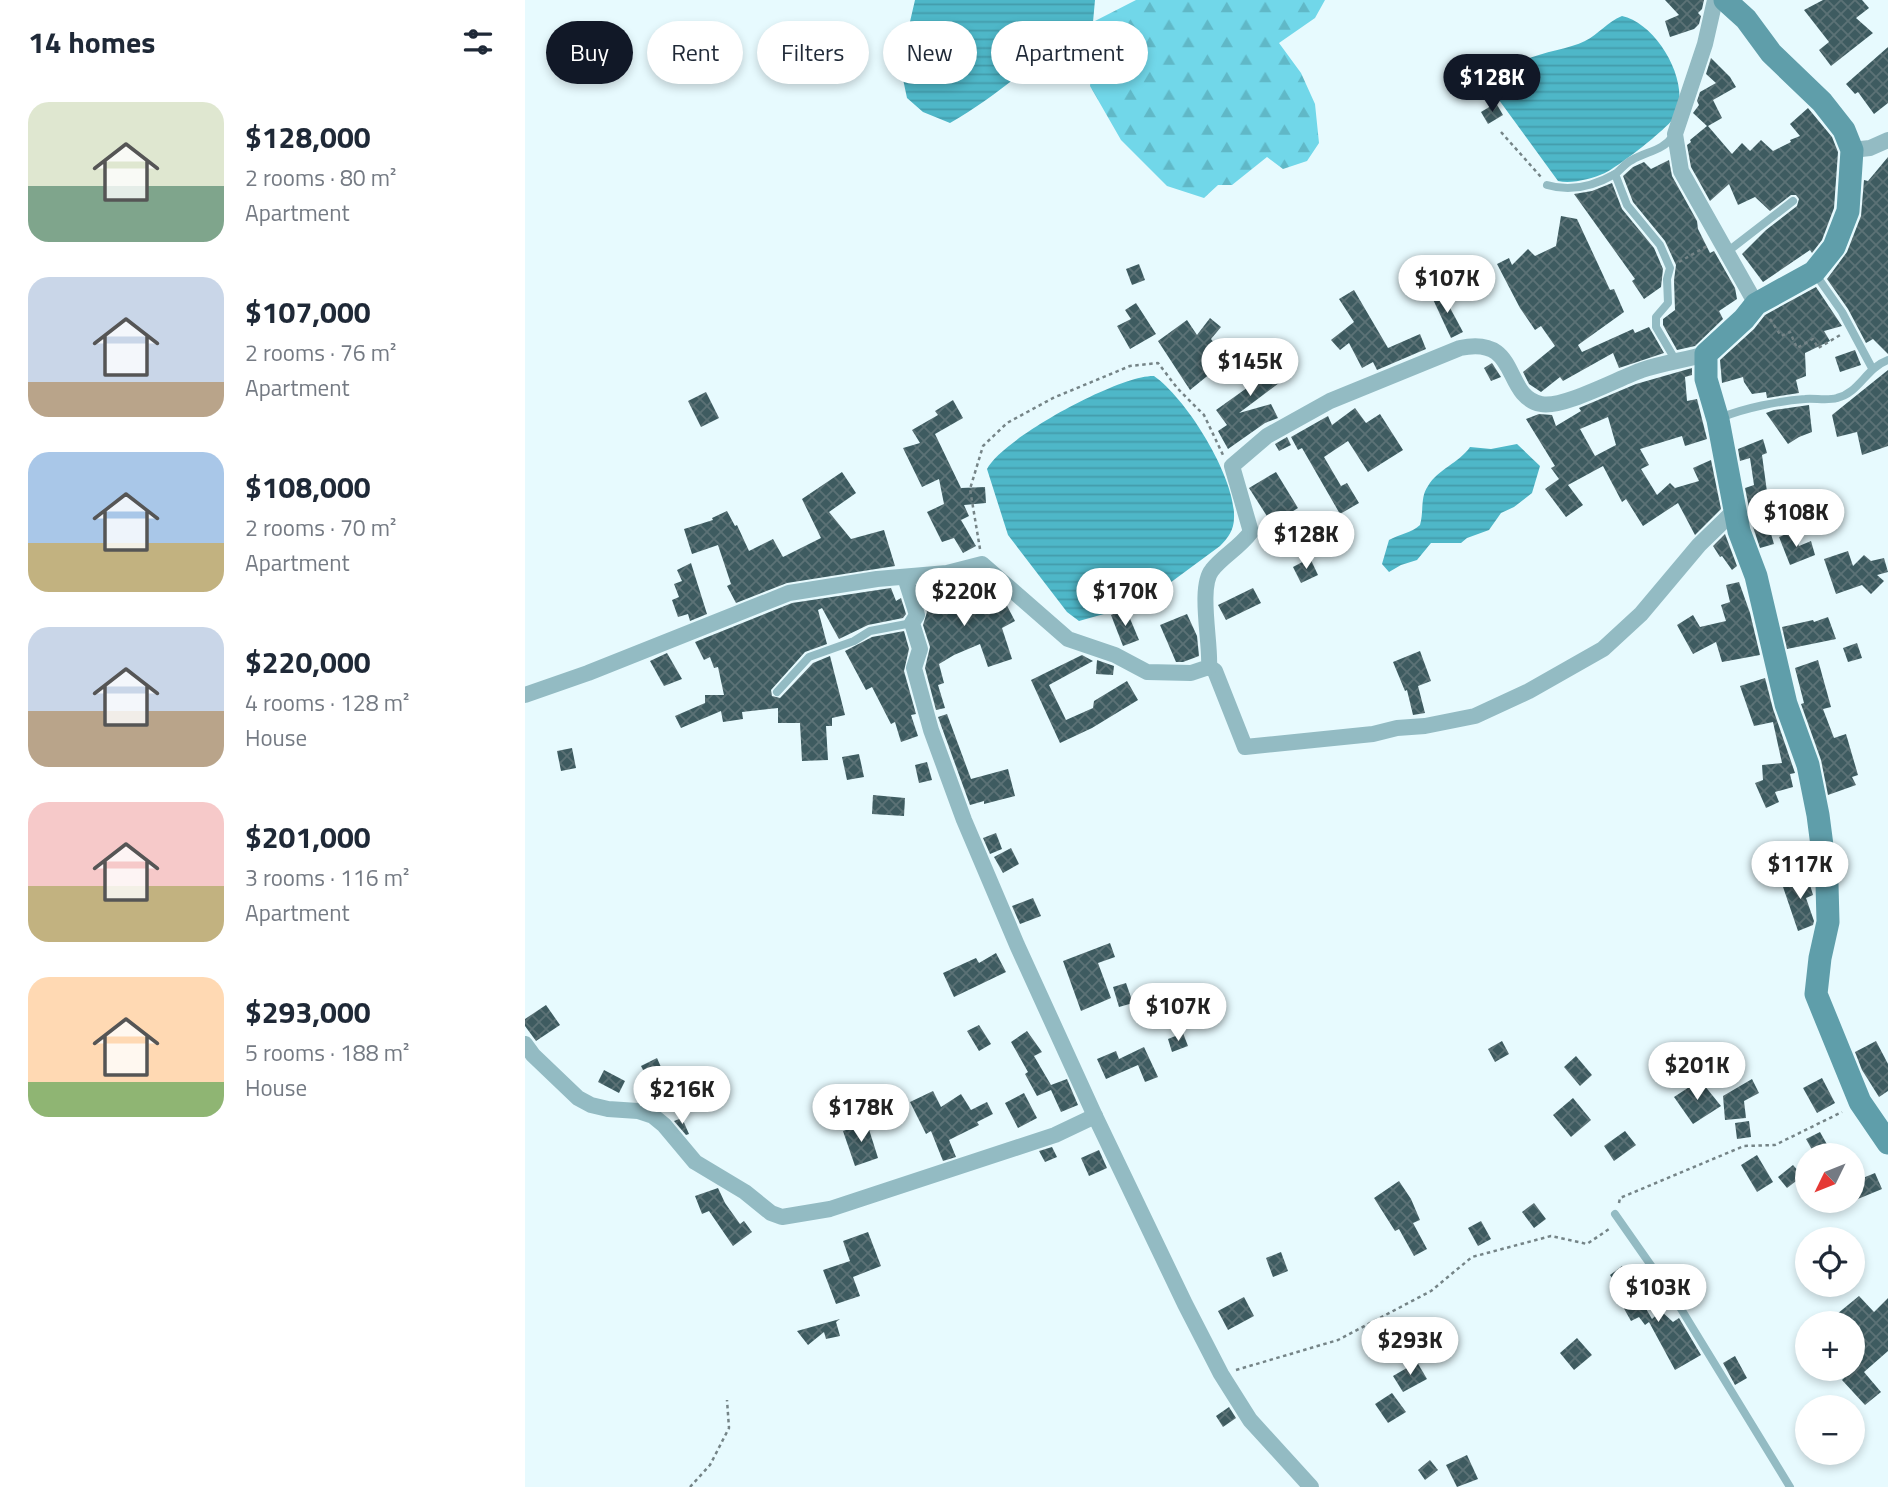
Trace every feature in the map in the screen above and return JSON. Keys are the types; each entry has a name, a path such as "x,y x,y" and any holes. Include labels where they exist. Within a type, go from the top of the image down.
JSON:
{"street":[{"path":"1715,0 1705,44 1675,134 1681,171 1756,304"},
{"path":"1209,667 1207,580 1211,570 1240,546 1251,532 1232,466 1267,436 1330,401 1476,344 1497,352 1527,397 1539,404 1556,405 1643,370 1706,354 1744,319 1756,304 1814,272 1834,247 1848,211 1852,150 1844,130 1822,102 1772,53 1746,19 1725,0"},
{"path":"1852,150 1870,149 1888,140"},
{"path":"1706,354 1706,379 1718,419 1734,512 1756,576 1786,704 1808,765 1818,816 1827,884 1828,922 1819,958 1816,994 1860,1102 1888,1143"},
{"path":"1209,667 1215,671 1245,747 1373,734 1475,716 1529,691 1603,649 1641,614 1699,545 1734,512"},
{"path":"525,695 588,673 789,593 877,579 947,573 982,564 1069,639 1115,655 1147,672 1191,673 1209,667"},
{"path":"905,577 917,615 912,623 920,649 914,668 931,730 964,820 1017,945 1095,1116 1221,1374 1250,1420 1311,1487"},
{"path":"525,1044 533,1055 578,1097 591,1105 638,1111 653,1116 695,1162 744,1192 771,1213 782,1217 830,1209 1055,1135 1095,1116"}],"lane":[{"path":"1547,185 1561,189 1584,187 1615,174 1631,160 1666,146 1675,134"},
{"path":"1615,174 1627,205 1660,245 1671,268 1667,279 1668,303 1656,317 1656,327 1676,361"},
{"path":"1723,245 1793,201"},
{"path":"1814,272 1842,312 1872,368"},
{"path":"1718,419 1737,411 1789,401 1839,398 1856,388 1872,368 1888,360"},
{"path":"777,692 809,657 854,641 870,631 912,623"},
{"path":"1615,1214 1678,1304 1790,1487"}],"path":[{"path":"1501,132 1547,185"},
{"path":"1671,268 1723,245"},
{"path":"1756,304 1772,321 1781,336 1790,332 1797,348 1812,339 1818,348 1836,336 1852,331"},
{"path":"982,564 970,489 983,446 1007,423 1053,398 1111,373 1130,366 1158,363 1178,389 1204,415 1220,451 1232,466"},
{"path":"1221,1374 1338,1340 1431,1291 1472,1257 1551,1236 1587,1244 1610,1229 1620,1198 1744,1146 1775,1145 1860,1102"},
{"path":"690,1487 710,1465 729,1428 727,1400"}],"green space":[{"path":"1136,0 1325,0 1315,18 1279,43 1301,73 1315,104 1319,143 1307,161 1283,169 1267,157 1232,185 1218,185 1204,198 1167,186 1121,140 1090,86 1148,84 1148,21 1095,21"}],"shaded area":[{"path":"915,0 1095,0 1093,21 991,21 991,84 1007,84 950,123 923,112 907,98 904,84 977,84 977,21 910,21"},
{"path":"1622,16 1647,30 1667,55 1679,86 1676,115 1643,146 1605,173 1581,180 1558,181 1499,100 1499,85 1505,73 1515,65 1528,58 1585,41"},
{"path":"1154,376 1181,402 1207,441 1227,482 1232,501 1233,526 1220,546 1159,591 1111,612 1079,621 1067,612 1008,535 987,469 997,456 1015,441 1063,410 1115,386 1137,378"},
{"path":"1517,444 1540,466 1532,493 1501,513 1489,530 1461,543 1431,543 1417,560 1389,572 1382,564 1389,540 1420,525 1426,490 1437,475 1470,447 1491,449"}],"building":[{"path":"1665,0 1704,0 1698,13 1701,16 1699,24 1694,29 1670,37 1665,21 1679,15"},
{"path":"1823,0 1862,0 1869,8 1856,18 1873,33 1831,66 1819,50 1829,42 1804,10"},
{"path":"1888,47 1888,103 1874,114 1858,92 1855,94 1846,84"},
{"path":"1711,58 1736,87 1713,100 1722,118 1708,126 1732,154 1742,143 1750,151 1761,140 1773,151 1791,142 1790,140 1800,136 1790,124 1808,108 1832,137 1838,152 1834,208 1822,240 1812,253 1810,250 1763,282 1742,254 1766,230 1797,206 1799,199 1796,195 1791,195 1770,211 1755,197 1738,205 1729,184 1710,201 1691,167 1687,145 1707,126 1693,113 1699,105 1697,101 1700,92 1716,83 1706,74"},
{"path":"1496,103 1503,115 1488,124 1481,112"},
{"path":"1888,157 1888,354 1873,339 1866,343 1848,309 1827,279 1847,252 1861,216 1864,180 1868,181"},
{"path":"1669,160 1672,176 1697,221 1710,253 1714,251 1735,288 1737,299 1719,311 1723,319 1695,346 1677,350 1663,325 1663,319 1675,310 1676,265 1665,241 1633,202 1623,176 1644,162 1651,169"},
{"path":"1612,183 1622,209 1654,248 1663,269 1661,287 1644,299 1632,281 1635,279 1574,194 1592,191"},
{"path":"1561,216 1577,219 1610,290 1614,289 1624,312 1578,345 1582,352 1633,329 1635,333 1649,327 1664,353 1619,368 1613,353 1563,381 1560,377 1541,392 1529,384 1523,372 1555,346 1541,326 1535,330 1497,264 1509,258 1512,265 1528,249 1535,256 1556,246"},
{"path":"1139,264 1145,280 1132,285 1126,269"},
{"path":"1816,287 1842,326 1824,331 1830,341 1805,353 1806,376 1796,380 1799,393 1767,398 1766,392 1752,394 1743,377 1722,383 1720,360 1754,329 1765,315"},
{"path":"1354,290 1388,348 1420,334 1426,349 1377,370 1373,362 1362,368 1349,343 1340,350 1331,340 1354,322 1339,299"},
{"path":"1441,291 1463,332 1451,338 1431,295"},
{"path":"1136,303 1156,334 1130,349 1117,326 1131,319 1125,310"},
{"path":"1210,318 1221,327 1211,339 1227,360 1190,390 1158,341 1187,320 1197,335"},
{"path":"1258,340 1283,380 1239,413 1271,404 1278,418 1265,423 1228,449 1218,431 1227,425 1216,410 1258,380 1240,351"},
{"path":"1855,350 1861,365 1840,372 1835,357"},
{"path":"1492,363 1501,377 1491,381 1484,368"},
{"path":"1692,368 1692,375 1685,377 1687,401 1697,399 1707,439 1685,446 1682,436 1640,449 1649,465 1641,469 1657,495 1670,483 1675,488 1699,481 1693,468 1711,460 1721,509 1695,535 1678,503 1643,526 1626,499 1622,502 1603,466 1568,485 1583,505 1566,517 1545,489 1559,479 1551,468 1555,466 1526,419 1539,414 1552,415 1556,426 1581,411 1579,408 1636,384","holes":["1608,417 1616,445 1595,456 1580,429"]},
{"path":"1888,370 1888,446 1862,455 1857,432 1837,437 1832,415"},
{"path":"706,392 719,418 701,427 688,401"},
{"path":"953,400 963,418 935,434 961,488 985,487 986,503 964,505 969,516 961,520 976,546 963,553 954,538 942,542 927,512 944,504 939,479 922,487 903,448 920,443 912,430 938,415 935,411"},
{"path":"1809,405 1812,432 1788,444 1766,413"},
{"path":"1355,408 1366,423 1380,414 1403,450 1368,472 1348,441 1324,457 1341,486 1347,483 1359,503 1340,514 1302,448 1298,450 1291,437 1328,416 1332,425"},
{"path":"1287,437 1291,445 1279,451 1275,444"},
{"path":"1763,439 1767,453 1762,455 1768,499 1761,500 1774,544 1760,548 1745,488 1754,485 1750,458 1740,461 1738,449"},
{"path":"842,472 856,493 829,512 851,539 884,530 895,566 787,583 736,603 727,586 731,584 718,545 692,554 684,529 713,520 712,518 727,511 749,551 773,539 783,557 821,538 802,499"},
{"path":"1276,472 1298,508 1272,524 1249,488"},
{"path":"1793,531 1799,546 1811,541 1815,555 1790,565 1779,537"},
{"path":"1725,534 1737,566 1732,570 1713,546"},
{"path":"1848,551 1853,566 1864,555 1871,561 1884,558 1888,572 1877,575 1884,581 1871,594 1862,585 1836,594 1824,559"},
{"path":"1310,558 1318,575 1301,583 1293,567"},
{"path":"691,563 707,614 690,621 688,614 678,617 672,600 679,597 674,584 682,581 677,570"},
{"path":"984,579 1005,598 1015,621 1002,628 1012,659 988,667 980,644 939,664 944,683 938,685 945,708 936,710 925,668 930,647 923,625 927,612 920,588 926,585 930,592 950,583 959,599 969,590 971,593"},
{"path":"1739,582 1760,655 1722,662 1716,642 1693,654 1677,625 1693,615 1700,627 1726,621 1721,605 1730,602 1726,585"},
{"path":"891,588 896,601 901,598 906,614 903,618 868,625 839,639 822,608 818,610 827,644 805,652 771,690 772,696 780,698 813,663 830,656 845,715 832,718 832,726 826,726 828,760 802,761 800,723 778,723 778,708 742,712 743,719 723,722 721,711 681,728 675,716 705,703 705,695 724,695 718,667 714,668 710,657 704,660 695,642 792,603"},
{"path":"1253,588 1261,603 1226,620 1218,605"},
{"path":"1126,609 1139,640 1123,646 1111,615"},
{"path":"1187,614 1197,636 1199,656 1176,662 1160,625"},
{"path":"1828,617 1836,639 1787,649 1782,627"},
{"path":"904,631 909,649 904,671 916,714 911,715 918,736 901,742 895,722 891,724 872,687 866,690 845,651 872,637"},
{"path":"1857,643 1862,658 1848,662 1843,648"},
{"path":"1420,651 1431,681 1418,686 1425,713 1413,715 1407,690 1405,691 1393,662"},
{"path":"667,653 682,679 664,686 650,661"},
{"path":"1082,655 1093,661 1049,685 1066,720 1093,708 1094,701 1127,681 1138,700 1092,728 1060,743 1031,680"},
{"path":"1097,660 1114,666 1113,675 1096,674"},
{"path":"1818,660 1831,707 1823,709 1834,738 1846,734 1858,775 1852,777 1856,785 1828,795 1821,760 1801,704 1804,703 1795,668"},
{"path":"1765,678 1795,773 1790,774 1793,787 1775,792 1779,802 1766,808 1755,783 1763,780 1762,765 1782,763 1773,722 1754,726 1740,686"},
{"path":"947,714 971,779 1008,769 1015,796 970,805 938,717"},
{"path":"572,748 576,768 561,771 557,751"},
{"path":"859,754 864,777 847,780 842,757"},
{"path":"927,762 932,780 919,783 915,765"},
{"path":"873,795 905,798 904,816 872,814"},
{"path":"996,833 1002,849 990,854 983,838"},
{"path":"1807,841 1809,855 1801,859 1796,845"},
{"path":"1011,848 1019,864 1003,873 994,857"},
{"path":"1807,875 1813,895 1806,898 1814,921 1813,925 1798,931 1782,884"},
{"path":"1033,898 1041,916 1020,924 1012,906"},
{"path":"1110,943 1115,957 1098,963 1111,998 1081,1011 1063,961"},
{"path":"996,953 1006,972 954,997 943,973 976,958 979,963"},
{"path":"1126,983 1133,1003 1119,1007 1113,987"},
{"path":"546,1005 560,1025 536,1041 525,1026 525,1019"},
{"path":"979,1025 991,1044 979,1051 967,1031"},
{"path":"1027,1031 1042,1052 1034,1056 1051,1085 1067,1079 1078,1105 1061,1112 1051,1090 1037,1096 1025,1074 1028,1072 1011,1042"},
{"path":"1183,1033 1188,1046 1172,1052 1168,1039"},
{"path":"1502,1041 1509,1054 1495,1062 1488,1049"},
{"path":"1876,1041 1888,1064 1888,1091 1879,1097 1862,1070 1855,1052"},
{"path":"1144,1047 1158,1077 1145,1082 1138,1065 1106,1079 1097,1059 1116,1051 1119,1059"},
{"path":"1576,1056 1592,1075 1580,1086 1564,1067"},
{"path":"657,1058 664,1074 649,1082 641,1066"},
{"path":"604,1070 625,1081 619,1093 598,1082"},
{"path":"1822,1078 1835,1103 1817,1113 1803,1088"},
{"path":"1752,1079 1759,1093 1744,1101 1746,1118 1725,1120 1723,1096"},
{"path":"1700,1080 1721,1106 1693,1124 1674,1097"},
{"path":"933,1091 941,1107 961,1094 971,1110 987,1102 993,1114 977,1122 979,1125 949,1140 956,1157 943,1161 931,1131 926,1134 910,1102"},
{"path":"1024,1093 1037,1118 1018,1128 1005,1103"},
{"path":"1573,1098 1591,1120 1571,1137 1553,1115"},
{"path":"682,1118 689,1134 686,1135 674,1121"},
{"path":"1749,1121 1751,1137 1737,1139 1735,1123"},
{"path":"867,1123 878,1158 855,1166 843,1131"},
{"path":"1625,1131 1636,1145 1614,1161 1604,1146"},
{"path":"1820,1132 1826,1143 1808,1143 1806,1139"},
{"path":"1052,1147 1057,1157 1045,1162 1039,1151"},
{"path":"1099,1150 1107,1168 1089,1176 1081,1158"},
{"path":"1757,1155 1773,1182 1757,1192 1741,1165"},
{"path":"1793,1165 1795,1167 1795,1182 1787,1188 1778,1177"},
{"path":"1875,1173 1882,1189 1865,1196 1865,1177"},
{"path":"1399,1181 1420,1220 1413,1223 1427,1249 1414,1256 1399,1229 1395,1231 1374,1198"},
{"path":"718,1188 740,1224 744,1221 752,1232 733,1246 709,1211 702,1214 695,1196"},
{"path":"1534,1203 1546,1219 1534,1228 1522,1212"},
{"path":"1481,1221 1491,1239 1478,1246 1468,1228"},
{"path":"868,1232 881,1266 853,1277 860,1296 836,1304 823,1270 850,1261 843,1241"},
{"path":"1281,1252 1288,1271 1273,1277 1266,1258"},
{"path":"1622,1266 1638,1288 1635,1290 1652,1319 1661,1311 1673,1322 1679,1318 1701,1355 1675,1370 1649,1322 1645,1325 1639,1317 1631,1321 1622,1305 1628,1301 1610,1275"},
{"path":"1244,1297 1254,1316 1228,1330 1218,1311"},
{"path":"1860,1297 1874,1312 1888,1298 1888,1351 1865,1371 1865,1311 1841,1311"},
{"path":"840,1319 836,1322 840,1336 826,1339 824,1332 808,1345 797,1331"},
{"path":"1577,1338 1592,1355 1574,1370 1560,1353"},
{"path":"1735,1356 1747,1378 1735,1385 1723,1363"},
{"path":"1417,1362 1427,1379 1403,1392 1393,1376"},
{"path":"1865,1373 1881,1392 1865,1405 1865,1395 1856,1395 1843,1381 1865,1381"},
{"path":"1392,1393 1406,1412 1388,1423 1375,1404"},
{"path":"1229,1407 1236,1418 1223,1427 1216,1416"},
{"path":"1467,1455 1478,1479 1457,1487 1446,1465"},
{"path":"1430,1460 1438,1470 1425,1480 1418,1470"}]}
